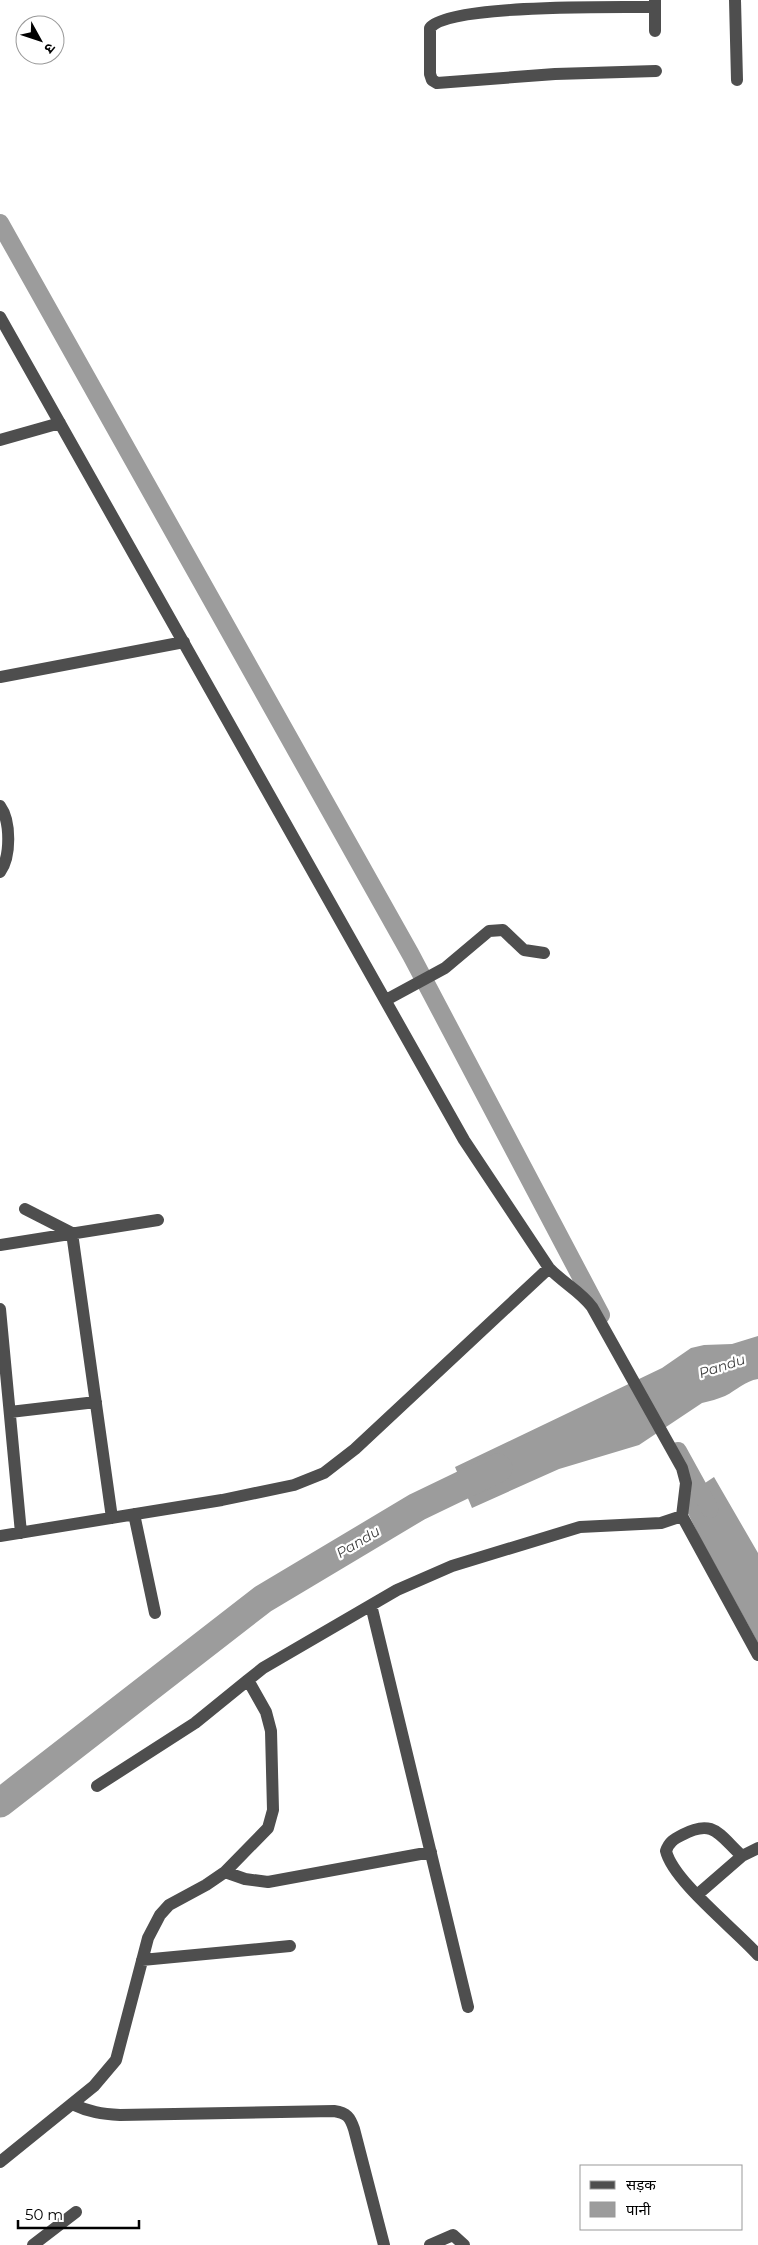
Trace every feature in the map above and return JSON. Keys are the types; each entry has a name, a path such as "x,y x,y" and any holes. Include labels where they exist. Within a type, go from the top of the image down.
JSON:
{"street":[{"path":"735,0 737,80"},
{"path":"655,31 655,3 506,10 439,20 430,28 430,74 432,80 437,83 554,74 656,71"},
{"path":"0,317 464,1140 550,1268 559,1279 580,1292 592,1307 685,1476 686,1491 682,1516 758,1655"},
{"path":"0,440 60,423"},
{"path":"0,677 184,642"},
{"path":"0,806 6,813 8,822 6,858 0,872"},
{"path":"386,1000 445,968 489,931 503,930 524,950 544,953"},
{"path":"25,1209 72,1233"},
{"path":"0,1245 158,1220"},
{"path":"72,1233 112,1518"},
{"path":"0,1536 294,1485 324,1473 355,1449 550,1268"},
{"path":"0,1309 21,1533"},
{"path":"10,1412 96,1402"},
{"path":"134,1514 155,1613"},
{"path":"97,1786 195,1723 263,1668 370,1605 425,1576 580,1527 661,1523 682,1516"},
{"path":"370,1605 468,2007"},
{"path":"0,2162 94,2086 116,2060 142,1960 153,1927 169,1905 206,1885 224,1872 268,1828 272,1817 271,1731 266,1712 248,1680"},
{"path":"742,1856 710,1828 696,1827 672,1840 666,1851 668,1858 698,1895 758,1955"},
{"path":"698,1895 742,1856 758,1848"},
{"path":"224,1872 251,1880 268,1882 431,1852"},
{"path":"142,1960 290,1946"},
{"path":"72,2104 101,2114 120,2115 334,2111 344,2113 350,2118 354,2129 384,2245"},
{"path":"33,2245 76,2212"},
{"path":"430,2245 453,2235 464,2245"}],"water":[{"path":"758,1336 758,1379 745,1384 725,1396 702,1403 639,1445 559,1469 472,1508 455,1467 662,1368 691,1348 704,1345 732,1344"},
{"path":"714,1477 758,1553 758,1643 698,1534 681,1499"}],"waterway":[{"path":"0,223 411,955 601,1315"},
{"path":"678,1451 710,1509"},
{"name":"Pandu","path":"0,1803 263,1599 417,1507 498,1468"}]}
